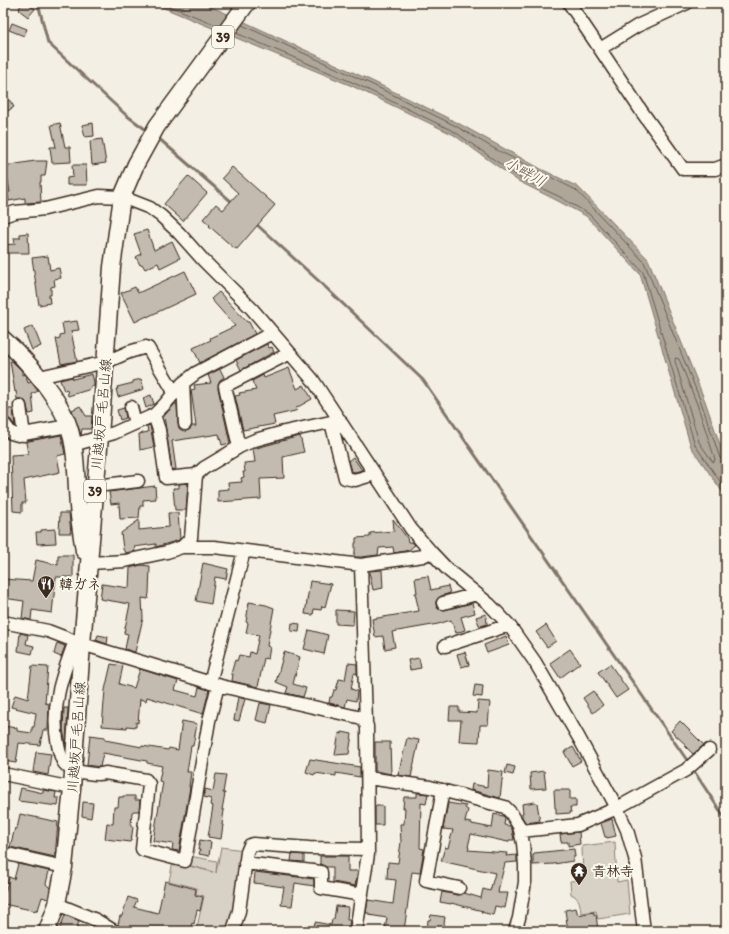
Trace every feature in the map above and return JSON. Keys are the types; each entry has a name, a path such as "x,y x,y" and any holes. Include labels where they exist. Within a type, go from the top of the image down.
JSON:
{"main road":[{"name":"川越坂戸毛呂山線","path":"47,931 57,904 64,867 74,770 79,642 87,602 112,267 122,197 136,164 157,126 247,3"},
{"path":"3,339 40,377 58,405 68,426 73,445 78,507 86,563 87,602"},
{"path":"77,486 81,492 86,494 91,492 96,479"},
{"path":"77,486 83,503 94,512"},
{"path":"78,507 84,512 94,512"}],"street":[{"path":"569,3 642,112 684,169 715,169 726,165"},
{"path":"600,49 638,26 687,3"},
{"path":"3,216 15,212 45,209 99,196 122,197 150,208 161,216 252,309 313,380 335,421 375,474 411,529 448,570 489,604 509,625 535,662 579,738 617,808 627,830 635,858 644,931"},
{"path":"73,445 114,433 154,415 183,383 196,373 272,333"},
{"path":"40,377 106,362 129,352 146,347 174,392"},
{"path":"239,447 225,386 290,353"},
{"path":"183,383 185,424"},
{"path":"20,406 24,435"},
{"path":"131,407 135,423"},
{"path":"154,415 159,430 166,478 196,475 204,468 239,447 255,440 335,421"},
{"path":"335,421 346,478 355,480 375,474"},
{"path":"5,425 11,433 18,436 68,426"},
{"path":"182,547 191,538 196,475"},
{"path":"96,479 138,481"},
{"path":"90,563 125,561 167,552 182,547 244,551 361,565 423,556 431,552"},
{"path":"79,642 65,667 58,693 55,714 56,734 60,758 65,765 74,770 100,775 105,772 146,780 149,784 142,849 185,861 214,684 244,551"},
{"path":"360,930 362,895 368,849 367,726 361,565"},
{"path":"443,603 477,594"},
{"path":"3,622 48,631 214,684 362,718 366,723"},
{"path":"445,646 509,625"},
{"path":"521,831 578,825 617,808 686,770 709,750"},
{"path":"3,774 72,788"},
{"path":"368,778 430,787 505,807 515,818 521,831 523,843 525,882 519,918 515,931"},
{"path":"443,790 426,881 458,888"},
{"path":"233,931 239,911 248,847 253,844 308,848 368,849"},
{"path":"3,853 64,867"},
{"path":"245,863 321,872 321,888 362,895"},
{"path":"57,904 96,920 114,931"}],"shaded area":[{"path":"615,842 617,882 627,880 630,914 598,919 596,911 581,913 578,899 571,894 570,881 583,880 582,846"},
{"path":"221,847 244,850 230,931 196,931 204,896 196,894 197,888 169,881 173,862 213,872 188,865 189,856 217,861 216,873"}],"water":[{"name":"小畔川","path":"152,3 201,3 221,11 456,122 541,169 578,187 648,259 705,401 726,462 726,497 691,447 640,274 586,216 518,181 454,135 352,86"}],"building":[{"path":"23,3 27,3 35,9 28,17 19,10"},
{"path":"12,23 27,29 24,36 9,30"},
{"path":"3,90 14,107 3,114"},
{"path":"60,123 65,147 70,147 71,162 52,163 50,147 56,147 51,125"},
{"path":"93,123 94,136 85,137 82,125"},
{"path":"102,139 106,163 92,165 90,141"},
{"path":"35,161 47,161 45,176 41,176 40,182 41,202 25,203 25,198 9,201 7,192 10,192 7,176 5,176 4,166"},
{"path":"72,165 86,165 87,185 67,185 67,178 73,177"},
{"path":"232,167 275,205 237,249 209,226 210,225 203,219 216,204 223,210 238,193 222,178"},
{"path":"188,176 207,193 183,221 164,204"},
{"path":"147,230 154,250 172,241 180,258 160,268 158,263 145,269 142,264 140,265 136,257 141,254 134,234"},
{"path":"28,233 29,253 4,253 3,245 15,244 14,238 20,238 20,234"},
{"path":"48,256 50,270 59,268 61,278 54,279 55,286 51,287 51,295 49,295 50,303 39,305 32,258"},
{"path":"185,271 196,294 135,322 121,293 135,287 138,293"},
{"path":"219,292 247,322 249,322 255,334 200,363 193,348 211,340 210,338 235,326 211,299"},
{"path":"77,321 79,330 71,331 77,361 61,364 56,339 60,338 60,335 64,334 62,323"},
{"path":"33,326 41,346 32,350 24,330"},
{"path":"267,344 269,348 272,347 274,352 241,370 236,360"},
{"path":"10,361 12,361 22,371 22,375 24,374 28,383 31,382 38,391 32,394 34,413 29,414 26,402 22,399 17,399"},
{"path":"289,368 297,389 304,385 312,399 296,408 297,410 295,411 273,416 275,424 243,430 235,396 240,395 239,393 256,390 252,381 263,375 264,378"},
{"path":"220,369 224,377 220,380 218,388 230,443 222,445 219,434 172,441 176,469 172,470 164,416 175,404 177,404 179,428 186,431 192,426 196,426 191,390 195,389 194,385 211,383 208,375"},
{"path":"92,374 94,386 90,387 91,389 68,396 67,390 64,391 60,380 72,377 73,379"},
{"path":"141,379 144,389 118,397 117,387 133,383 133,381"},
{"path":"151,395 154,404 146,408 143,398"},
{"path":"80,406 86,416 92,416 91,429 82,429 81,435 72,410"},
{"path":"124,408 126,418 120,420 117,410"},
{"path":"13,409 15,426 11,420 7,418 6,411"},
{"path":"150,425 154,447 140,450 139,434 148,432 147,426"},
{"path":"61,435 65,454 57,456 60,472 24,480 26,503 22,503 22,512 13,511 11,455 28,454 26,442"},
{"path":"300,436 304,452 283,457 284,478 260,479 261,499 218,502 218,490 229,489 228,483 242,482 241,478 244,477 243,472 245,472 244,463 255,462 253,449"},
{"path":"353,457 362,470 355,472 351,471 348,461"},
{"path":"188,483 186,510 175,510 173,488 179,488 179,484"},
{"path":"155,486 156,499 143,500 143,506 140,506 139,518 120,519 119,503 111,504 109,492"},
{"path":"60,513 69,513 71,533 59,533"},
{"path":"168,513 178,513 179,540 156,547 156,544 134,547 135,551 125,553 121,533 139,520 139,530 168,527"},
{"path":"393,519 407,538 408,542 412,542 415,545 410,550 394,553 393,547 379,548 378,555 354,557 356,538 370,537 370,533 394,531"},
{"path":"55,529 56,543 37,544 36,532"},
{"path":"58,555 73,555 73,577 56,577 52,613 32,610 31,620 22,618 24,601 3,598 3,579 32,581 36,560 58,565"},
{"path":"203,563 228,569 226,579 215,577 211,604 196,601"},
{"path":"141,565 150,566 149,593 148,599 142,598 143,618 135,652 125,649 128,634 124,633 130,604 100,599 102,584 129,588 130,568"},
{"path":"382,570 383,588 373,590 369,571"},
{"path":"428,576 431,590 448,586 450,593 441,596 436,601 438,609 445,610 472,603 475,613 461,617 465,630 456,633 451,620 438,624 392,632 395,647 385,649 383,636 375,637 372,619 419,611 415,593 417,593 415,578"},
{"path":"310,581 331,584 325,607 322,606 321,610 314,609 313,615 305,614"},
{"path":"249,602 274,608 267,646 270,647 268,659 264,658 258,687 232,681 233,674 231,674 235,660 237,661 239,655 249,657 250,652 255,654 259,635 246,633"},
{"path":"336,610 354,611 353,625 336,624"},
{"path":"486,614 487,624 481,626 479,625 476,617"},
{"path":"292,623 300,624 299,632 291,631"},
{"path":"546,625 556,641 547,647 536,632"},
{"path":"309,630 328,635 324,654 304,649"},
{"path":"20,633 28,635 26,644 34,646 32,654 18,651"},
{"path":"98,635 108,637 107,644 96,640"},
{"path":"506,636 509,645 487,653 484,645"},
{"path":"57,643 65,646 61,657 54,654"},
{"path":"570,649 580,663 560,678 550,663"},
{"path":"284,652 300,657 293,684 306,688 303,697 286,693 288,687 276,682"},
{"path":"465,652 469,665 461,667 457,654"},
{"path":"419,658 421,668 410,670 408,660"},
{"path":"348,663 357,664 357,674 354,673 351,689 357,691 356,701 347,699 345,707 329,703 330,697 332,697 334,690 336,690 339,679 345,680"},
{"path":"111,664 123,666 119,684 134,688 140,669 178,681 175,690 197,696 199,687 209,690 203,714 147,697 146,701 140,699 138,723 136,722 136,727 127,726 127,728 102,726 105,690"},
{"path":"610,664 628,690 616,698 598,672"},
{"path":"32,666 48,667 45,703 49,704 48,730 43,730 40,745 19,743 16,763 3,761 3,726 17,728 17,731 32,733 32,727 34,727 36,713 11,707 15,695 28,699"},
{"path":"475,685 483,686 482,697 473,696"},
{"path":"593,691 603,705 593,713 583,698"},
{"path":"238,697 245,699 239,721 234,720"},
{"path":"478,701 490,702 488,725 480,725 479,742 459,741 461,720 449,720 450,707 459,707 459,712 477,713"},
{"path":"260,703 271,705 267,723 256,720"},
{"path":"64,708 68,708 66,744 63,730"},
{"path":"182,721 197,724 193,746 191,746 187,772 191,772 190,787 179,851 172,850 173,844 153,841 163,782 159,781 162,766 147,763 147,761 103,753 100,767 87,765 90,735 105,737 105,740 142,747 168,750 169,748 178,750"},
{"path":"680,721 704,745 693,754 671,731"},
{"path":"342,732 352,734 349,754 335,755 339,733 342,734"},
{"path":"407,738 419,740 411,777 398,775"},
{"path":"375,742 390,742 391,774 375,771"},
{"path":"573,747 581,761 572,766 564,752"},
{"path":"36,752 51,754 48,775 33,772"},
{"path":"310,759 360,767 360,777 336,773 336,776 315,773 314,775 306,772"},
{"path":"507,765 515,767 513,775 505,773"},
{"path":"488,770 503,772 500,798 471,790 472,784 487,787"},
{"path":"544,771 546,788 531,789 530,773"},
{"path":"216,774 226,775 223,793 225,793 222,810 224,810 221,839 208,837 213,806 210,805 211,799 204,797 205,789 213,791"},
{"path":"21,788 43,793 43,790 56,792 55,798 59,798 58,806 18,801"},
{"path":"554,790 570,790 570,799 576,799 576,807 570,807 571,813 556,814"},
{"path":"417,793 428,794 426,804 421,803 420,848 424,849 420,873 412,872 404,931 385,929 387,918 369,915 369,913 366,913 368,900 393,904 396,880 387,879 388,862 398,863 401,842 400,824 404,824 404,797 417,797"},
{"path":"135,796 135,800 140,800 139,811 132,812 131,826 133,827 131,842 105,839 107,823 113,824 114,807 118,807 119,797"},
{"path":"83,802 93,803 91,818 82,816"},
{"path":"448,803 466,806 465,808 468,810 465,822 492,828 494,814 503,816 505,818 504,825 510,826 512,829 514,840 509,840 508,842 471,834 468,847 468,850 507,853 506,856 517,855 517,862 505,863 499,887 498,893 508,893 505,908 495,906 493,915 451,903 440,902 442,892 458,895 464,893 481,898 483,889 490,891 495,873 441,861 445,847 448,848 453,830 443,829"},
{"path":"537,803 540,821 526,823 522,817 522,804"},
{"path":"375,806 383,806 383,825 375,825"},
{"path":"20,814 58,822 55,857 10,847 15,828 17,829"},
{"path":"612,819 616,836 607,838 605,837 601,823"},
{"path":"579,832 580,844 568,846 568,842 561,842 560,834"},
{"path":"200,840 211,842 209,856 199,854 200,850 198,850"},
{"path":"574,849 575,857 573,857 573,861 533,865 534,853"},
{"path":"292,854 304,855 304,862 291,861"},
{"path":"320,856 348,856 348,871 358,871 355,886 333,882 333,867 326,867 320,864"},
{"path":"18,864 49,871 46,884 50,888 48,899 42,897 38,910 36,909 36,911 3,904 4,893 9,877 14,879"},
{"path":"255,872 314,879 314,886 295,883 292,906 281,905 284,887 254,883"},
{"path":"165,881 196,889 195,895 203,897 200,911 197,910 194,924 192,923 190,931 125,931 125,928 118,925 128,897 137,900 134,907 158,913"},
{"path":"336,906 348,907 347,920 350,920 348,931 313,931 315,922 331,925 332,919 334,919"},
{"path":"576,908 578,915 594,912 594,915 596,914 598,931 568,931 565,910"},
{"path":"65,915 79,921 76,931 59,931"},
{"path":"431,915 445,917 443,931 427,931 428,920 430,920"}],"waterway":[{"path":"38,3 48,43 126,115 149,132"},
{"path":"157,137 233,203"},
{"path":"255,223 321,283 423,380 689,763"},
{"path":"692,768 726,820"}],"place":[{"name":"韓ガネ","path":"46,599"},
{"name":"青林寺","path":"579,886"}]}
